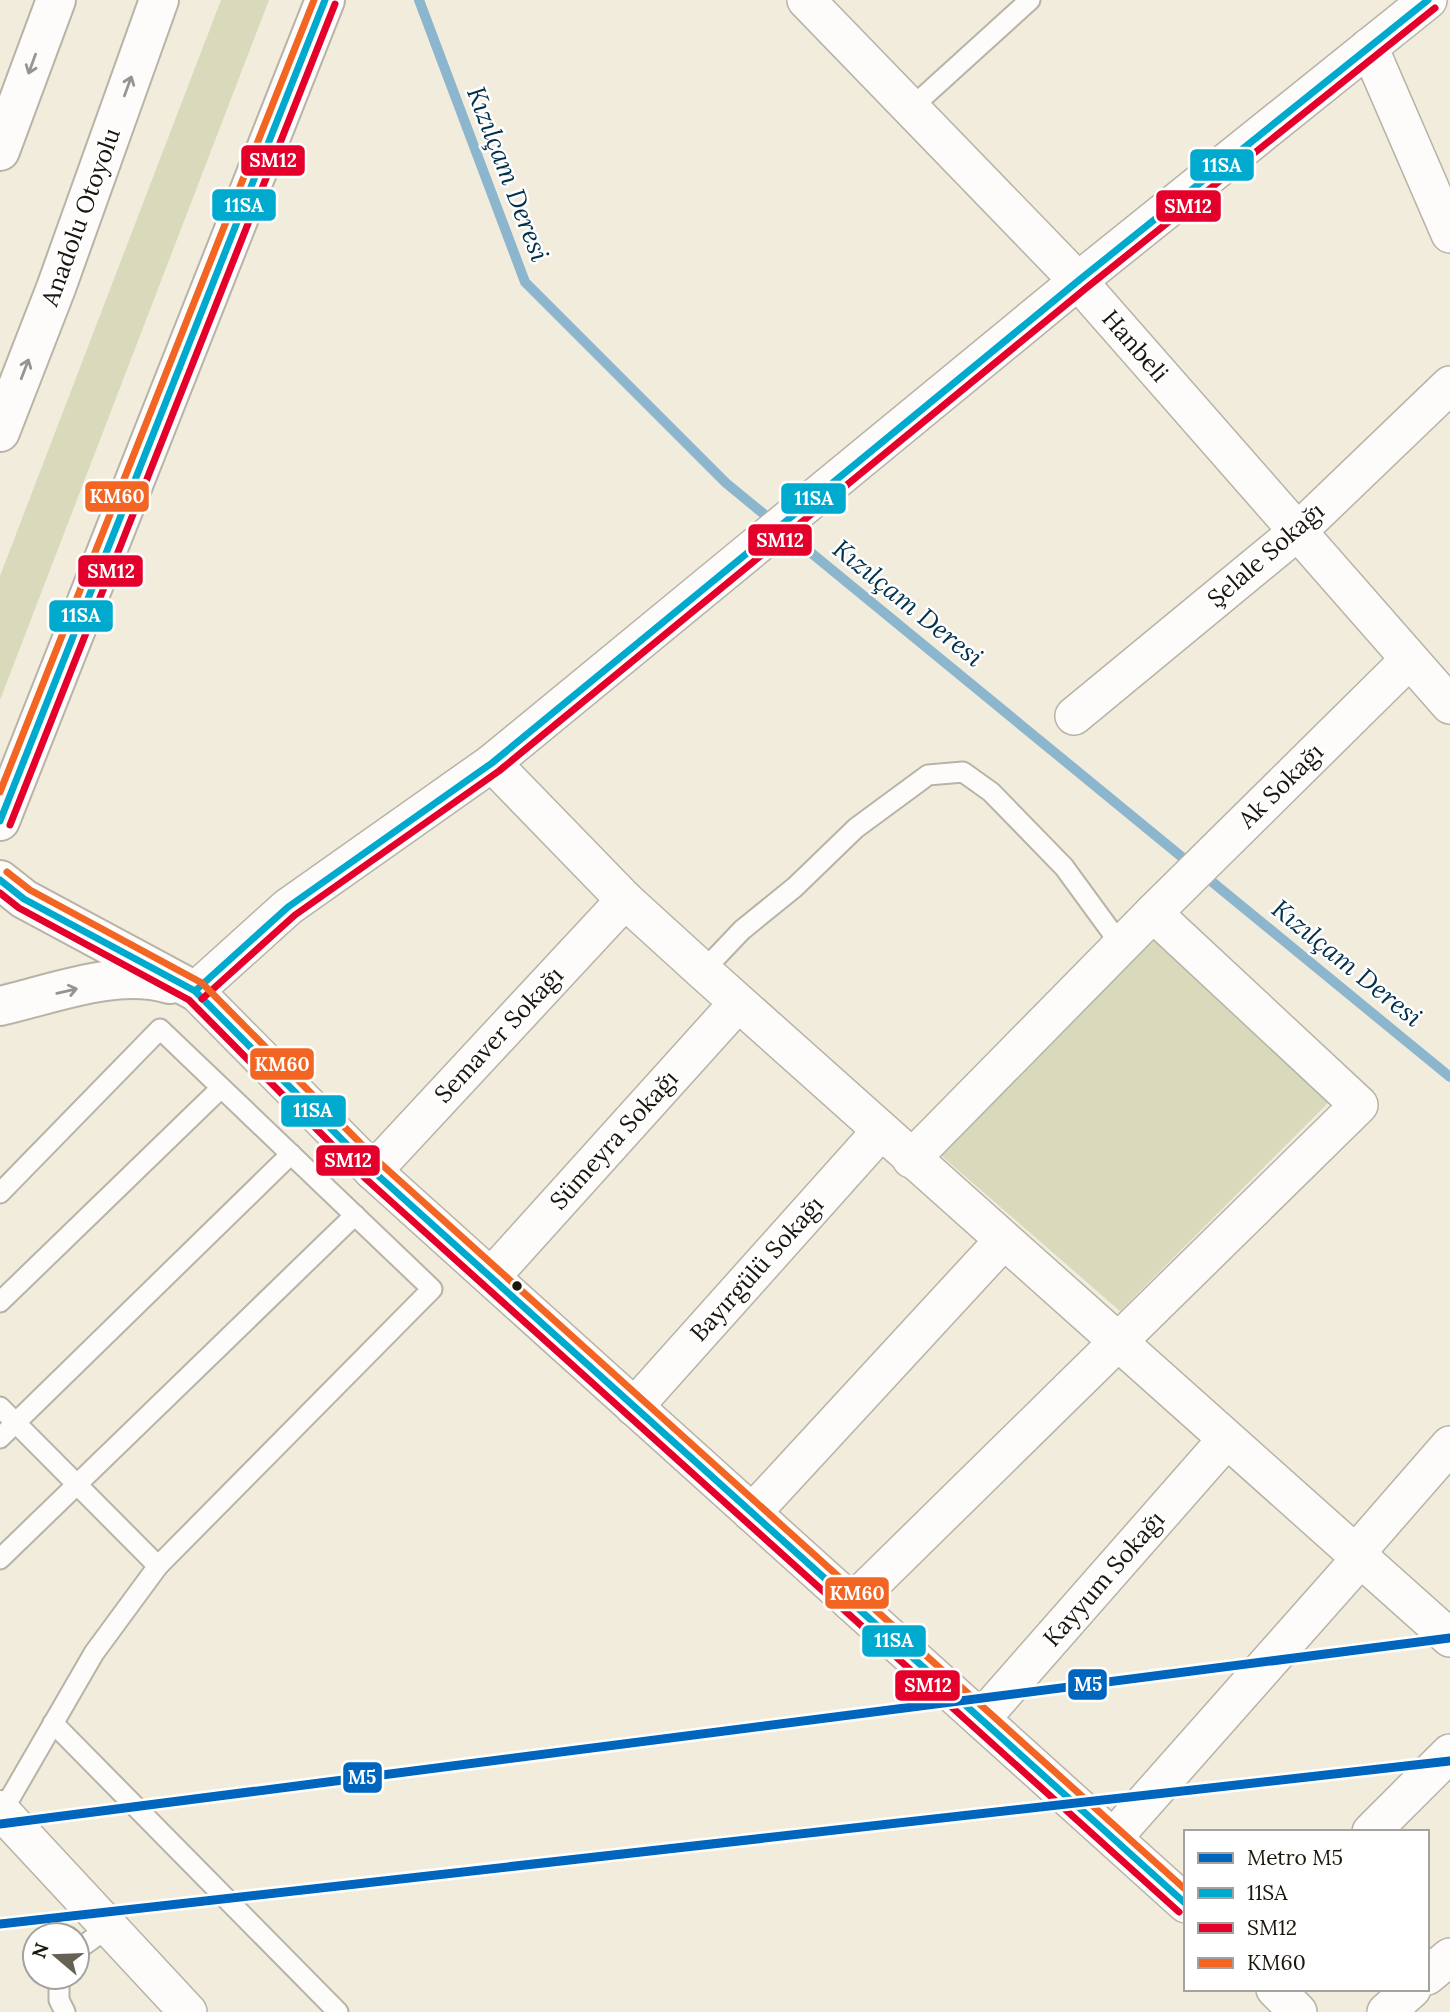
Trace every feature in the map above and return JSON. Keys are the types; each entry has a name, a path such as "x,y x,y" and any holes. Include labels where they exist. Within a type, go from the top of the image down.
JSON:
{"main road":[{"path":"0,150 56,0"},
{"name":"Anadolu Otoyolu","path":"0,432 56,288 159,0"},
{"path":"0,821 325,0"},
{"path":"0,880 24,899 195,991"},
{"path":"0,1006 115,980 149,978 195,991"}],"street":[{"name":"Hanbeli","path":"806,0 1078,281 1409,660 1449,701"},
{"path":"1184,1902 373,1171 195,991 288,907 492,763 1078,281 1428,0"},
{"path":"1369,47 1450,234"},
{"name":"Şelale Sokağı","path":"1074,716 1297,532 1450,385"},
{"name":"Ak Sokağı","path":"911,1159 1121,944 1409,660"},
{"path":"492,763 625,900 880,1132 1450,1638"},
{"name":"Semaver Sokağı","path":"373,1171 625,900"},
{"path":"852,1603 1119,1344 1359,1105 1153,913"},
{"name":"Sümeyra Sokağı","path":"491,1277 738,1003"},
{"name":"Bayırgülü Sokağı","path":"634,1406 880,1132"},
{"path":"752,1513 1003,1241"},
{"name":"Kayyum Sokağı","path":"981,1719 1226,1440"},
{"path":"1113,1838 1358,1556 1450,1445"},
{"path":"1373,1830 1450,1753"},
{"path":"1,1811 188,2012"},
{"path":"1429,1974 1450,1957"},
{"path":"1277,1991 1298,2012"},
{"path":"1386,2012 1410,1991"}],"lane":[{"path":"911,108 1030,0"},
{"path":"703,971 742,930 795,887 856,828 928,775 963,772 991,792 1064,867 1121,944"},
{"path":"0,1193 160,1029 432,1289 159,1566 94,1653 1,1811"},
{"path":"0,1301 221,1088"},
{"path":"0,1438 291,1154"},
{"path":"0,1559 355,1215"},
{"path":"0,1407 159,1566"},
{"path":"54,1723 338,2012"},
{"path":"91,1940 109,1927"},
{"path":"59,1991 59,2000 65,2012"}],"green space":[{"path":"221,0 269,0 0,700 0,576"},
{"path":"1151,930 1331,1100 1120,1311 936,1151"}],"waterway":[{"name":"Kızılçam Deresi","path":"419,0 525,282 726,483 1450,1077"}],"metro line":[{"name":"M5","path":"0,1824 1450,1638"},
{"name":"M5","path":"0,1924 1450,1761"}],"transit line":[{"name":"KM60","path":"0,792 314,0"},
{"name":"11SA","path":"0,821 325,0"},
{"name":"11SA","path":"195,991 288,907 492,763 1078,281 1428,0"},
{"name":"SM12","path":"10,825 335,4"},
{"name":"SM12","path":"202,999 295,915 499,771 1085,289 1435,8"},
{"name":"KM60","path":"7,872 30,890 202,983 380,1163 1184,1888"},
{"name":"11SA","path":"0,880 24,899 195,991 373,1171 1184,1902"},
{"name":"SM12","path":"0,893 19,908 189,1000 366,1179 1179,1912"}]}
